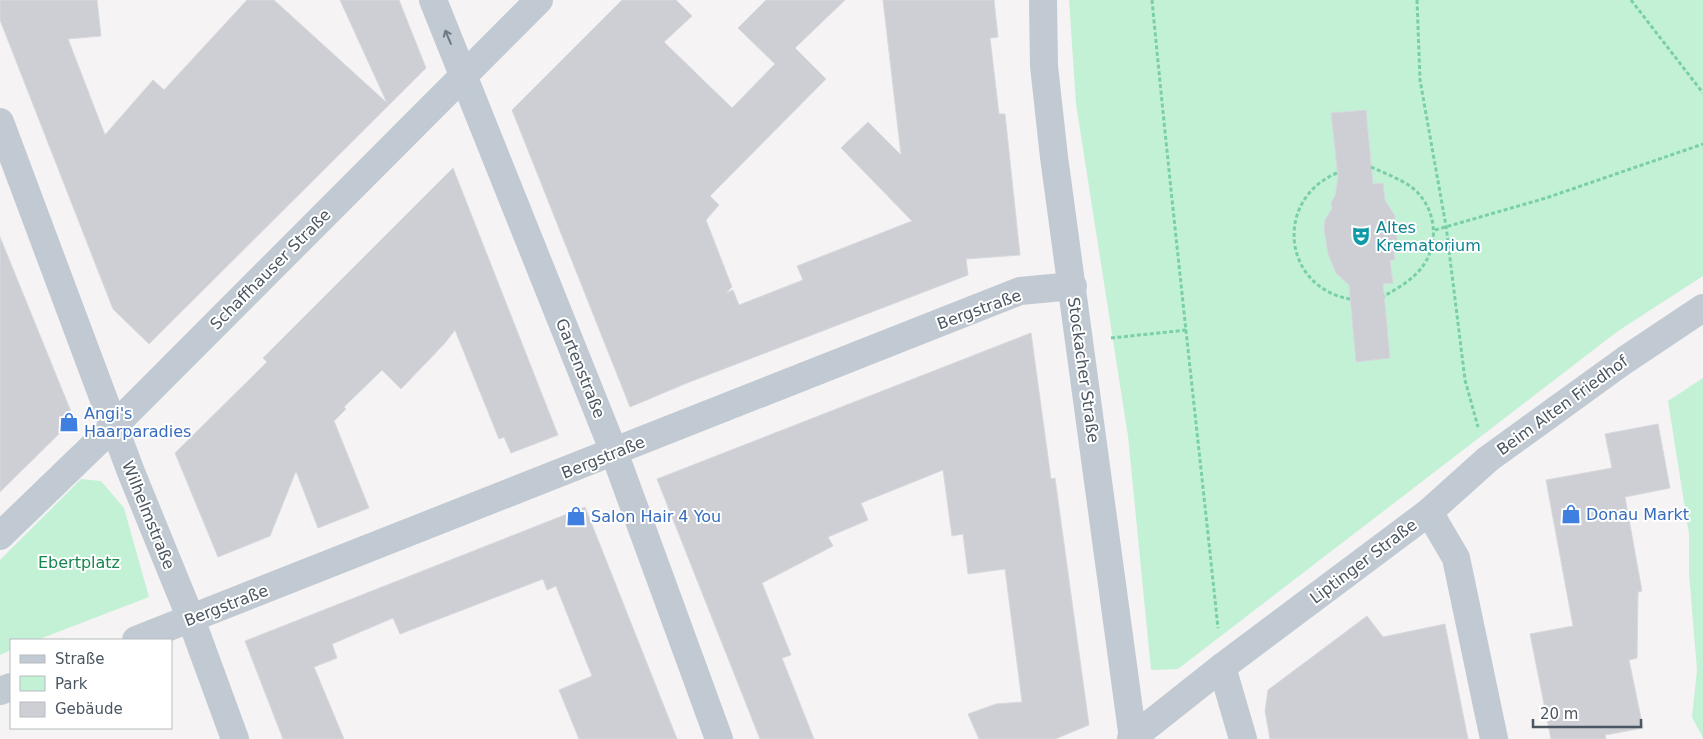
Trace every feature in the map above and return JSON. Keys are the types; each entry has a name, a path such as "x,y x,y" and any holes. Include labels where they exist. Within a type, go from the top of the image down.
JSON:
{"street":[{"name":"Gartenstraße","path":"433,0 614,452 719,739"},
{"name":"Schaffhauser Straße","path":"0,536 115,425 540,0"},
{"name":"Stockacher Straße","path":"1043,0 1046,84 1054,157 1081,342 1132,739"},
{"name":"Wilhelmstraße","path":"0,122 131,472 191,619 235,739"},
{"name":"Bergstraße","path":"139,639 1020,291 1073,286"},
{"name":"Beim Alten Friedhof","path":"1429,512 1488,459 1625,360 1703,308"},
{"name":"Liptinger Straße","path":"1132,739 1222,667 1429,512 1456,558 1494,739"},
{"path":"1222,667 1243,739"}],"path":[{"path":"1152,0 1176,251 1187,330 1222,667"},
{"path":"1417,0 1420,80 1446,226 1465,380 1488,459"},
{"path":"1631,0 1703,93"},
{"path":"1435,230 1546,198 1703,144"},
{"path":"1371,167 1410,186 1429,206 1435,230 1428,255 1417,274 1384,296"},
{"path":"1337,172 1328,176 1310,190 1298,208 1293,230 1296,252 1305,272 1320,287 1339,297 1350,299"},
{"path":"1081,342 1187,330"}],"green space":[{"path":"1069,0 1703,0 1703,276 1618,331 1178,669 1151,670 1128,436 1076,104"},
{"path":"1703,378 1703,738 1692,717 1697,670 1689,573 1689,534 1668,401"},
{"name":"Ebertplatz","path":"81,479 101,481 124,508 149,597 40,639 10,639 10,650 0,655 0,560"}],"building":[{"path":"0,0 97,0 101,36 68,39 105,135 153,80 164,90 247,0 274,0 387,103 340,0 399,0 426,68 149,344 113,309 0,20"},
{"path":"622,0 676,0 692,16 664,42 732,108 775,64 738,28 766,0 845,0 795,48 826,79 710,196 719,205 706,220 732,287 726,293 733,290 739,305 803,280 797,266 912,221 841,148 868,122 901,155 883,0 994,0 998,37 990,38 999,114 1005,114 1020,255 966,259 968,275 687,383 630,407 512,110"},
{"name":"Altes Krematorium","path":"1366,110 1373,184 1383,183 1385,200 1395,216 1398,249 1394,253 1395,259 1390,261 1393,283 1383,284 1390,358 1356,362 1349,285 1336,273 1328,254 1324,228 1325,220 1332,208 1331,202 1335,196 1338,177 1331,113"},
{"path":"453,168 558,435 511,453 504,437 499,439 455,330 401,389 382,370 344,407 346,409 334,421 369,508 318,528 296,471 270,536 218,557 175,453 267,362 263,358"},
{"path":"0,237 74,419 0,492"},
{"path":"1031,333 1051,479 1055,478 1089,725 1055,739 979,739 968,714 996,704 1022,702 1005,569 968,574 963,534 952,536 943,470 861,503 868,520 828,537 833,546 762,583 791,655 782,658 814,739 760,739 657,479"},
{"path":"1658,424 1670,488 1625,497 1642,591 1638,592 1637,658 1629,660 1643,728 1605,735 1606,739 1551,739 1530,634 1573,626 1546,480 1612,468 1605,434"},
{"path":"585,507 677,739 579,739 559,690 592,676 556,586 547,590 543,579 400,634 393,618 332,644 337,658 314,667 344,739 283,739 245,641"},
{"path":"1367,616 1383,637 1445,624 1468,739 1270,739 1265,711 1268,690"}],"place":[{"name":"Altes Krematorium","path":"1361,236"},
{"name":"Angi's Haarparadies","path":"69,422"},
{"name":"Donau Markt","path":"1571,514"},
{"name":"Salon Hair 4 You","path":"576,516"}]}
